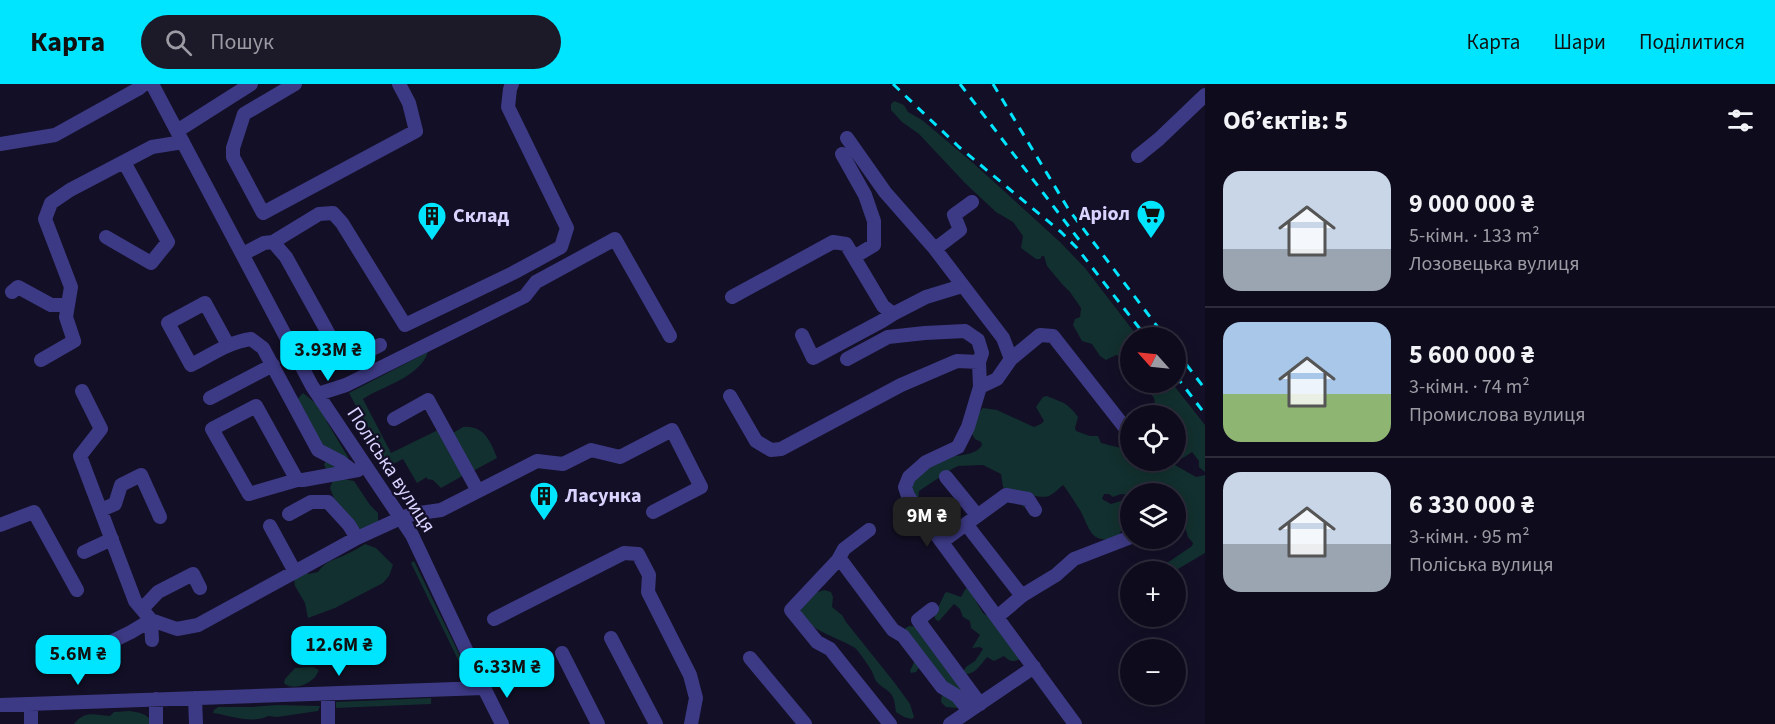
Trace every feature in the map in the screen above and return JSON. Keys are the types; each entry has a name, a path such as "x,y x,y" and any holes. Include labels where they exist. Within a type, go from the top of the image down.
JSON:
{"street":[{"path":"0,144 55,135 144,84"},
{"name":"Поліська вулиця","path":"152,84 318,394 412,535 502,724"},
{"path":"41,360 74,341 66,317 71,287 45,219 51,203 70,190 152,147 180,137 251,84"},
{"path":"293,84 244,114 233,148 233,157 263,213 416,131 409,103 399,84"},
{"path":"243,254 264,243 273,242 319,214 333,213 342,223 405,325 561,247 567,228 508,107 512,84"},
{"path":"1138,156 1205,95"},
{"path":"847,138 885,192 934,249 1003,338 1011,359"},
{"path":"842,154 865,195 874,221 874,245 854,257"},
{"path":"106,237 151,263 168,242 124,162"},
{"path":"934,249 960,230 954,215 972,202"},
{"path":"318,394 346,385 525,296 536,282 615,239 670,336"},
{"path":"273,242 286,257 338,349 347,354 363,353 380,345"},
{"path":"732,297 833,242 846,244 883,306 893,314"},
{"path":"802,335 813,358 926,297 962,286"},
{"path":"12,292 18,287 51,305 68,304"},
{"path":"228,345 206,303 168,323 191,365 237,341 251,339 263,348 318,450 353,471"},
{"path":"847,359 888,337 965,331 978,340 982,353 979,362 980,387 968,427 958,447 927,462 909,477 904,488 1076,724"},
{"path":"980,387 997,379 1011,359 1041,335 1053,336 1120,421"},
{"path":"730,396 756,441 771,450 780,449 901,385 957,362 979,362"},
{"path":"210,398 273,365"},
{"path":"82,391 101,429 80,456 135,601 152,620 177,629 198,625 357,538 412,514 441,510 537,461 563,464 591,450 620,457 672,430 701,487 653,512"},
{"path":"394,419 428,400 478,491"},
{"path":"297,480 256,405 212,429 249,494 297,480 367,468"},
{"path":"101,510 115,504 121,485 141,475 160,517"},
{"path":"946,477 977,515"},
{"path":"942,542 1006,495 1028,499 1035,510"},
{"path":"289,514 310,502 328,502 349,525 357,538"},
{"path":"0,525 34,512 77,590"},
{"path":"966,524 1022,596"},
{"path":"270,526 295,572"},
{"path":"869,530 844,549 838,560 791,610 817,642 830,649 890,724"},
{"path":"84,552 112,539"},
{"path":"997,617 1022,596 1056,576 1074,559 1120,541"},
{"path":"494,619 624,553 638,554 650,575 648,592 690,675 696,698 691,724"},
{"path":"838,560 843,563 893,630 903,636 942,687 975,708"},
{"path":"142,609 158,592 193,574 200,588"},
{"path":"932,609 918,620 975,708"},
{"path":"152,620 152,640"},
{"path":"64,665 152,620"},
{"path":"611,638 656,724"},
{"path":"562,653 598,724"},
{"path":"750,658 805,724"},
{"path":"950,724 1034,668"},
{"path":"0,705 484,688"},
{"path":"328,694 328,724"},
{"path":"195,698 196,724"},
{"path":"156,699 156,724"},
{"path":"31,704 31,724"}],"green space":[{"path":"894,101 904,105 908,112 922,120 973,163 1060,242 1085,268 1130,327 1120,327 1120,356 1116,355 1106,360 1100,356 1092,344 1082,341 1073,325 1075,319 1080,317 1081,308 1047,266 1044,256 1036,259 1021,248 1023,236 1013,222 996,212 965,183 919,134 902,122 891,110 891,104"},
{"path":"428,352 423,361 409,375 363,399 391,453 438,430 464,475 441,488 427,477 417,483 403,459 389,466 349,393"},
{"path":"303,393 324,410 327,422 348,457 328,472 324,465 327,458 294,403"},
{"path":"1150,393 1180,393 1205,425 1205,472 1199,467 1199,461 1192,452 1186,456 1186,405 1155,405"},
{"path":"1047,396 1071,408 1078,417 1076,431 1098,436 1101,443 1120,448 1120,471 1186,471 1196,477 1205,475 1205,553 1186,564 1186,561 1170,561 1193,543 1186,530 1186,483 1120,483 1120,494 1113,497 1104,494 1102,499 1111,504 1120,501 1120,533 1118,537 1109,539 1102,539 1093,534 1063,485 1049,496 1030,495 1023,507 1020,500 1003,487 1001,474 983,465 958,466 952,469 919,491 918,501 905,489 933,462 978,450 982,445 981,442 975,439 971,432 975,416 983,408 997,410 1034,427 1044,421 1036,407 1043,397"},
{"path":"463,427 476,429 486,436 497,458 473,471 453,433"},
{"path":"333,480 354,481 378,513 378,522 365,531 356,527 334,498 330,488"},
{"path":"365,544 376,548 393,565 389,576 383,583 335,608 308,618 305,603 295,586 294,578 303,571 309,574 318,572 328,563"},
{"path":"414,561 466,668 463,670 411,563"},
{"path":"966,588 983,613 995,621 1021,659 1012,661 1004,656 994,661 987,657 974,671 964,674 966,667 975,661 983,649 972,648 980,635 971,628 970,621 963,617 960,609 954,604 939,621 934,616 945,593 961,597"},
{"path":"824,590 831,592 832,607 842,615 910,704 914,717 912,719 896,712 892,696 877,682 855,648 815,628 802,616 799,609 809,595"},
{"path":"909,626 917,627 962,688 957,708 946,707 941,702 942,693 948,684 940,674 920,666 916,672 911,673 915,660 900,632"},
{"path":"313,667 319,670 306,684 294,687 284,683 295,668"},
{"path":"431,698 431,704 336,708 336,702"},
{"path":"320,706 318,711 255,719 242,719 213,713 218,707"},
{"path":"130,711 146,716 152,724 74,724 86,715 110,716 114,712"}],"railway":[{"path":"893,84 959,147 1061,232 1077,248 1138,327"},
{"path":"960,84 1083,245"},
{"path":"993,84 1069,210 1158,327"},
{"path":"1186,364 1205,389"},
{"path":"1186,389 1205,414"}],"place":[{"name":"Аріол","path":"1151,240"},
{"name":"Склад","path":"432,242"},
{"name":"Ласунка","path":"544,522"}]}
